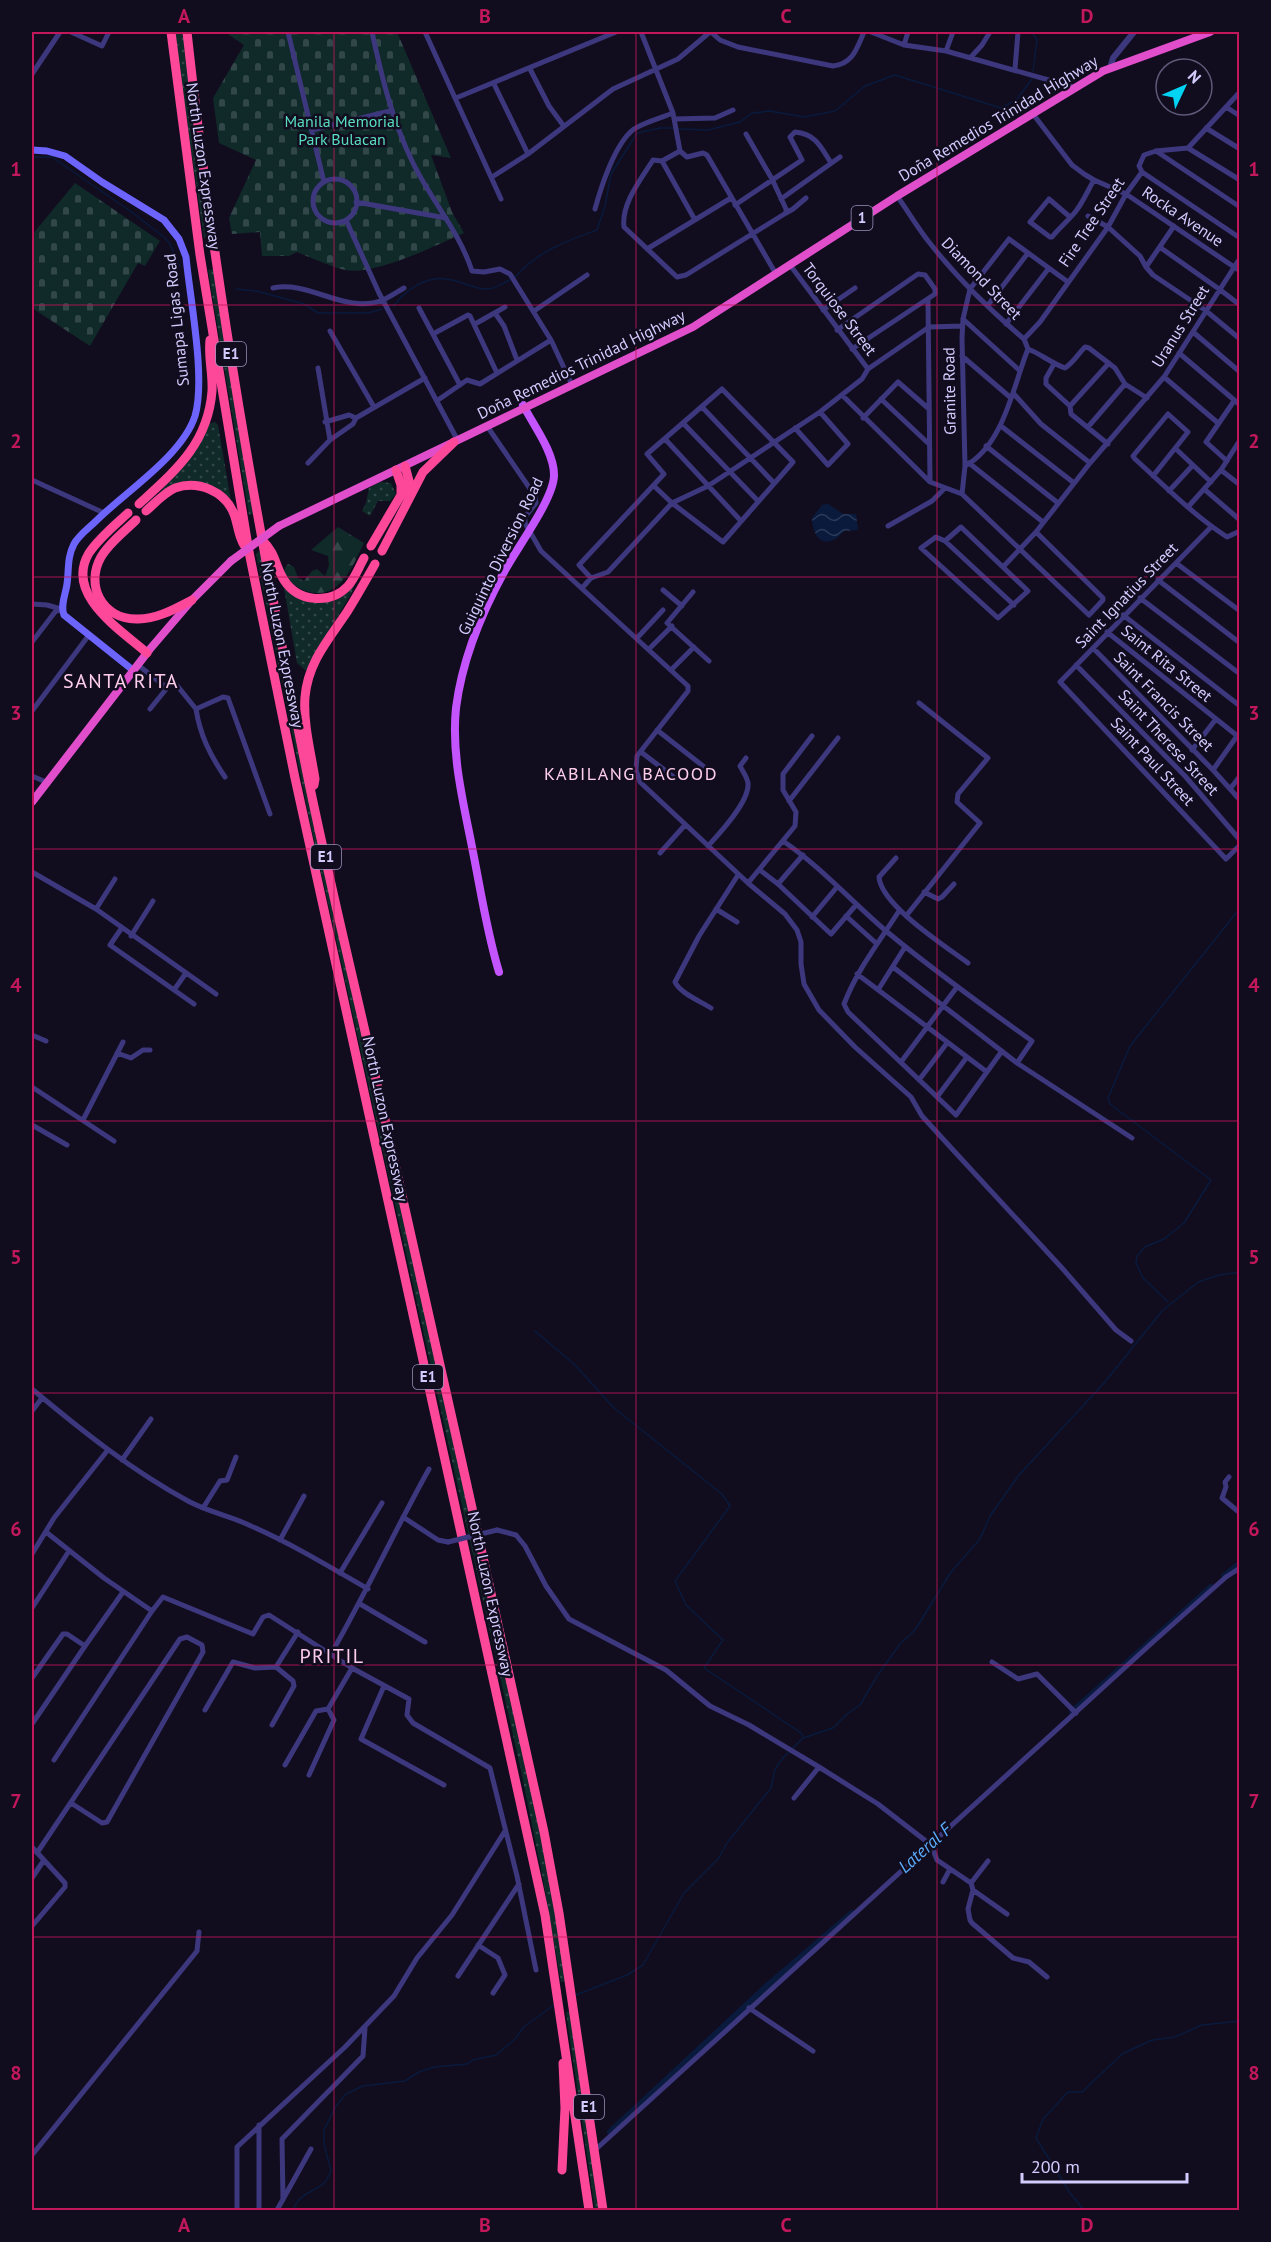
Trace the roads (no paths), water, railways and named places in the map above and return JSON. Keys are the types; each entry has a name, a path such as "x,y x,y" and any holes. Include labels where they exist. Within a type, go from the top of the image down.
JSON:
{"highway":[{"name":"North Luzon Expressway","path":"171,32 193,206 249,552 295,778 542,1904 589,2211"},
{"name":"North Luzon Expressway","path":"187,32 215,252 262,540 312,793 544,1832 574,2005 603,2211"},
{"name":"Doña Remedios Trinidad Highway","path":"32,802 149,651 192,600 231,561 279,526 693,327 897,196 1110,69 1210,32"},
{"path":"212,329 209,343 211,396 208,416 200,438 142,507 174,489 185,486 214,490 224,498 234,512 242,543 249,552"},
{"path":"382,551 425,469 456,441"},
{"path":"400,468 409,481 408,499"},
{"path":"371,546 401,495 400,468"},
{"path":"128,513 88,555 83,575 84,586 98,609 149,651"},
{"path":"136,520 104,551 95,570 95,588 99,598 149,651"},
{"path":"262,540 272,550 279,572 287,584 297,593 308,598 327,598 342,591 351,581 364,558"},
{"path":"312,793 315,779 305,697 309,673 319,652 347,613 375,564"},
{"path":"113,613 126,619 138,620 154,617 192,600"},
{"path":"560,2013 565,2108 562,2170"}],"main road":[{"name":"Sumapa Ligas Road","path":"32,150 65,156 164,220 179,239 186,257 199,384 195,416 176,447 74,544 69,558 68,580 61,609"},
{"name":"Guiguinto Diversion Road","path":"499,972 490,940 461,788 456,747 456,710 462,676 472,641 502,575 548,495 554,477 549,456 523,405"},
{"path":"61,609 64,615 89,635 136,668"}],"street":[{"path":"32,74 60,32"},
{"path":"71,32 102,46 110,32"},
{"path":"288,32 324,182"},
{"path":"372,32 390,111 413,164 458,236 472,271 484,272 500,269 510,274 551,340 572,385"},
{"path":"425,32 501,199"},
{"path":"456,98 616,32"},
{"path":"641,32 675,118 680,151 687,157 703,153 706,155 776,274"},
{"path":"492,177 528,154 613,89 678,59 711,32 720,40 738,47 833,66 841,65 852,59 864,32"},
{"path":"871,32 904,45 946,51 1077,88"},
{"path":"904,45 908,32"},
{"path":"946,51 953,32"},
{"path":"970,57 982,45 990,32"},
{"path":"1015,69 1018,32"},
{"path":"1110,69 1113,58 1134,32"},
{"path":"530,69 549,106 563,125"},
{"path":"494,84 528,154"},
{"path":"1188,148 1238,94"},
{"path":"1226,107 1239,116"},
{"path":"594,209 610,164 635,128 675,118 715,118 733,110"},
{"path":"312,130 390,111"},
{"name":"Rocka Avenue","path":"1033,114 1072,165 1094,180 1126,194 1237,269"},
{"path":"1206,128 1239,149"},
{"path":"735,205 802,160 790,137 795,132 806,133 815,139 831,164"},
{"path":"746,134 772,179 786,213"},
{"path":"1156,151 1188,148 1239,180"},
{"path":"680,151 662,161 653,160 632,194 623,220 624,227 677,277 686,274 786,213 806,198"},
{"path":"1156,151 1239,207"},
{"name":"Fire Tree Street","path":"1024,339 1040,322 1108,227 1126,194 1142,172 1139,166 1144,155 1156,151"},
{"path":"781,199 840,157"},
{"path":"662,161 695,220"},
{"path":"1142,172 1239,238"},
{"path":"336,179 343,181 353,189 356,202 355,209 346,220 332,223 325,220 315,210 314,195 324,182 336,179"},
{"path":"1070,217 1049,199 1030,222 1050,237 1070,217 1094,180"},
{"name":"Diamond Street","path":"897,196 927,240 970,289 1024,339 1028,349"},
{"path":"647,249 730,198"},
{"path":"356,202 446,218"},
{"path":"1088,216 1108,227 1140,255 1153,275 1205,310 1239,339"},
{"path":"346,220 383,300 438,400 456,441"},
{"path":"1146,267 1174,226"},
{"path":"970,289 1009,239 1068,282"},
{"path":"1161,248 1219,288 1239,305"},
{"path":"988,305 1028,253"},
{"name":"Uranus Street","path":"1004,567 1036,532 1090,463 1164,377 1219,288 1237,269 1239,258"},
{"name":"Torquiose Street","path":"790,265 868,369"},
{"path":"1006,324 1049,268"},
{"path":"837,330 918,274 925,275 936,291 928,300 852,349"},
{"path":"534,311 588,275"},
{"path":"273,288 297,286 333,300 358,303 383,300 404,288"},
{"path":"823,310 855,288"},
{"name":"Granite Road","path":"962,494 967,465 962,326 970,289"},
{"path":"928,300 930,482"},
{"path":"476,324 505,307"},
{"path":"419,308 460,385"},
{"path":"495,313 504,326 517,360"},
{"path":"433,334 468,315 476,324 498,373"},
{"path":"963,319 1019,370"},
{"path":"582,588 591,578 608,572 672,503 708,486 820,412 862,379 868,369 928,327 962,326"},
{"path":"330,331 374,407"},
{"path":"1192,332 1239,372"},
{"path":"438,400 469,380 480,384 551,340"},
{"path":"1043,522 967,465 986,446 1001,426 1028,349 1044,355 1054,364 1065,368 1072,364 1085,347 1109,363 1125,384 1147,398"},
{"path":"1179,353 1239,405"},
{"path":"962,356 1012,395 1041,424 1090,463"},
{"path":"1070,406 1109,363"},
{"path":"1054,364 1045,381 1070,406 1071,414 1108,444"},
{"path":"318,368 330,440"},
{"path":"1164,377 1218,423"},
{"path":"308,463 330,440 353,424 356,418 425,378"},
{"path":"863,418 895,384 900,383 929,410"},
{"path":"1088,427 1125,384"},
{"path":"591,578 579,566 664,474 647,454 722,389 793,462 723,542 672,503 654,486"},
{"path":"842,395 930,482 962,494 1088,615 1103,598 1036,532"},
{"path":"881,399 929,444"},
{"path":"1227,461 1206,442 1234,401"},
{"path":"702,407 774,483"},
{"path":"795,429 828,465 848,444 820,412"},
{"path":"1154,476 1188,432 1168,414 1133,456 1169,491 1211,527 1227,537 1239,531"},
{"path":"326,422 349,416 356,418"},
{"path":"683,423 758,501"},
{"path":"488,426 535,496 536,503 525,517 525,523 541,551 688,686 687,691 637,756 636,770 640,782 748,884 778,907 797,930 801,942 804,984 819,1010 855,1047 911,1097 922,1116 1116,1330 1131,1341"},
{"path":"1001,426 1074,483"},
{"path":"665,439 741,521"},
{"path":"1188,507 1221,470 1239,440"},
{"path":"986,446 1058,503"},
{"path":"1176,449 1210,482"},
{"path":"1169,491 1193,465"},
{"path":"1221,470 1239,485"},
{"path":"32,480 104,513"},
{"path":"888,526 932,501 945,488"},
{"path":"1204,489 1239,520"},
{"path":"945,541 961,527 1029,591 1014,605 998,618 921,548 936,537 945,541 1014,605"},
{"name":"Saint Ignatius Street","path":"1060,681 1211,527"},
{"path":"1176,563 1239,611"},
{"path":"1158,580 1239,643"},
{"path":"663,590 682,606"},
{"path":"693,592 668,622 709,661"},
{"path":"1140,598 1239,674"},
{"path":"32,604 61,609"},
{"path":"32,642 55,612 61,609"},
{"path":"637,638 663,610"},
{"path":"1123,615 1239,706"},
{"path":"649,649 672,626"},
{"name":"Saint Rita Street","path":"1107,632 1238,737"},
{"path":"32,711 89,635"},
{"path":"672,669 694,647"},
{"name":"Saint Francis Street","path":"1093,648 1213,770 1239,800"},
{"name":"Saint Therese Street","path":"1076,665 1185,776 1239,840"},
{"path":"136,668 167,688"},
{"name":"Saint Paul Street","path":"1060,681 1226,859 1239,845"},
{"path":"150,709 171,683 175,683 196,709 199,728 206,747 225,777"},
{"path":"196,709 223,697 228,698 270,814"},
{"path":"906,916 980,823 957,802 958,794 988,758 918,703"},
{"path":"1192,750 1216,719"},
{"path":"657,730 703,766"},
{"path":"748,884 795,825 796,812 783,790 783,774 812,736"},
{"path":"1213,770 1238,737"},
{"path":"789,801 838,738"},
{"path":"641,752 675,778"},
{"path":"708,846 736,812 747,791 748,784 741,766 746,758"},
{"path":"32,776 46,782"},
{"path":"1230,789 1239,776"},
{"path":"660,853 686,825"},
{"path":"783,841 803,855 905,947 1032,1041 1017,1063"},
{"path":"777,884 803,855"},
{"path":"896,858 879,877 880,883 899,911 968,963"},
{"path":"760,870 831,934 856,905"},
{"path":"32,872 96,909 121,929 216,994"},
{"path":"711,1008 675,984 684,961 738,874"},
{"path":"96,909 115,879"},
{"path":"924,892 938,899 954,884"},
{"path":"812,917 837,887"},
{"path":"131,936 153,902"},
{"path":"716,909 736,922"},
{"path":"899,911 857,974 844,1004 848,1012 956,1115 1002,1051"},
{"path":"846,916 878,944"},
{"path":"121,929 110,945 195,1004"},
{"path":"878,990 905,947"},
{"path":"892,967 1017,1063 1132,1138"},
{"path":"174,990 186,973"},
{"path":"857,974 987,1072"},
{"path":"901,1062 957,987"},
{"path":"32,1035 46,1041"},
{"path":"83,1120 123,1042"},
{"path":"919,1080 947,1042"},
{"path":"117,1053 131,1058 143,1050 150,1050"},
{"path":"937,1097 967,1057"},
{"path":"32,1087 114,1141"},
{"path":"32,1125 67,1145"},
{"path":"32,1389 107,1451 122,1460 203,1508 250,1525 368,1589"},
{"path":"32,1411 42,1398"},
{"path":"122,1460 151,1419"},
{"path":"32,1554 107,1451"},
{"path":"203,1508 220,1481 227,1480 236,1457"},
{"path":"332,1654 429,1469"},
{"path":"1229,1477 1225,1482 1226,1487 1222,1498 1239,1513"},
{"path":"280,1540 304,1496"},
{"path":"340,1573 382,1503"},
{"path":"403,1517 438,1540 448,1542 497,1530 505,1530 516,1535 525,1546 546,1586 569,1619 666,1670 710,1706 749,1725 878,1804 930,1844 937,1860 971,1883 973,1890 968,1909 972,1923 1013,1958 1029,1962 1047,1977"},
{"path":"46,1532 123,1592 152,1611"},
{"path":"32,1608 69,1551"},
{"path":"595,2150 1074,1711 1239,1568"},
{"path":"32,1724 123,1592"},
{"path":"54,1761 161,1599 166,1597 253,1634 263,1617 269,1615 352,1668 409,1699 407,1715 413,1723 490,1768 519,1884 536,1970"},
{"path":"360,1604 424,1642"},
{"path":"276,1667 298,1632"},
{"path":"32,1678 63,1634 67,1634 85,1646"},
{"path":"37,1853 180,1639 188,1637 202,1645 203,1652 107,1822 102,1823 71,1803"},
{"path":"205,1710 233,1662 255,1668 276,1667 293,1681 294,1686 272,1725"},
{"path":"992,1662 1018,1679 1037,1674 1074,1711"},
{"path":"285,1765 316,1712 328,1709 352,1668"},
{"path":"384,1686 361,1739 444,1785"},
{"path":"309,1775 334,1720 328,1709"},
{"path":"794,1797 819,1767"},
{"path":"237,2211 237,2147 365,2028 394,1996 417,1958 452,1915 505,1831"},
{"path":"32,1847 65,1883 32,1926"},
{"path":"32,1878 44,1860"},
{"path":"971,1883 988,1861"},
{"path":"943,1882 950,1869"},
{"path":"458,1976 519,1884"},
{"path":"973,1890 1007,1914"},
{"path":"32,2155 197,1951 199,1932"},
{"path":"478,1945 498,1958 505,1975 493,1993"},
{"path":"749,2008 813,2051"},
{"path":"283,2200 282,2139 363,2056 365,2028"},
{"path":"259,2125 259,2211"},
{"path":"277,2211 311,2149"}],"water":[{"path":"828,504 843,514 856,514 858,530 844,531 832,541 822,541 815,533 812,518 822,505"}],"waterway":[{"path":"1032,32 1037,40 1033,71"},
{"path":"679,129 708,130 740,122 752,113 770,111 804,117 835,111 865,86 895,75 1001,108 1017,99 1032,79"},
{"path":"514,278 542,254 597,230 605,206 611,174 637,133 660,128 674,128"},
{"path":"32,157 52,157 133,213 165,238 180,266"},
{"path":"394,306 417,285 431,280 451,280 488,289 510,280"},
{"path":"236,289 257,291 304,304 318,313 368,313 382,309"},
{"path":"1168,1302 1143,1278 1136,1263 1137,1256 1145,1247 1164,1239 1184,1223 1211,1180 1110,1104 1108,1098 1130,1046 1240,908"},
{"path":"576,1995 627,1975 643,1965 684,1893 718,1859 727,1843 771,1788 775,1769 783,1758 803,1738 833,1728 860,1705 900,1644 915,1630 951,1572 980,1539 990,1516 1019,1475 1104,1383 1162,1311 1198,1282 1219,1275 1240,1272"},
{"path":"535,1331 575,1365 614,1408 722,1494 730,1506 675,1581 686,1605 723,1640 704,1668 801,1733 803,1737"},
{"name":"Lateral F","path":"1224,1576 1240,1563"},
{"name":"Lateral F","path":"1072,1712 1211,1587"},
{"name":"Lateral F","path":"610,2132 768,1985 852,1913"},
{"path":"293,2210 302,2197 328,2178 331,2171 324,2144 324,2130 336,2106 346,2094 363,2086 405,2081 419,2072 434,2067 467,2064 473,2060 496,2055 515,2039 524,2027 555,2004"},
{"path":"1084,2210 1070,2193 1036,2138 1043,2119 1068,2092 1082,2092 1122,2054 1152,2040 1175,2037 1202,2025 1240,2021"}],"district":[{"name":"SANTA RITA","path":"121,681"},
{"name":"KABILANG BACOOD","path":"631,774"},
{"name":"PRITIL","path":"332,1656"}],"park label":[{"name":"Manila Memorial Park Bulacan","path":"342,130"}]}
